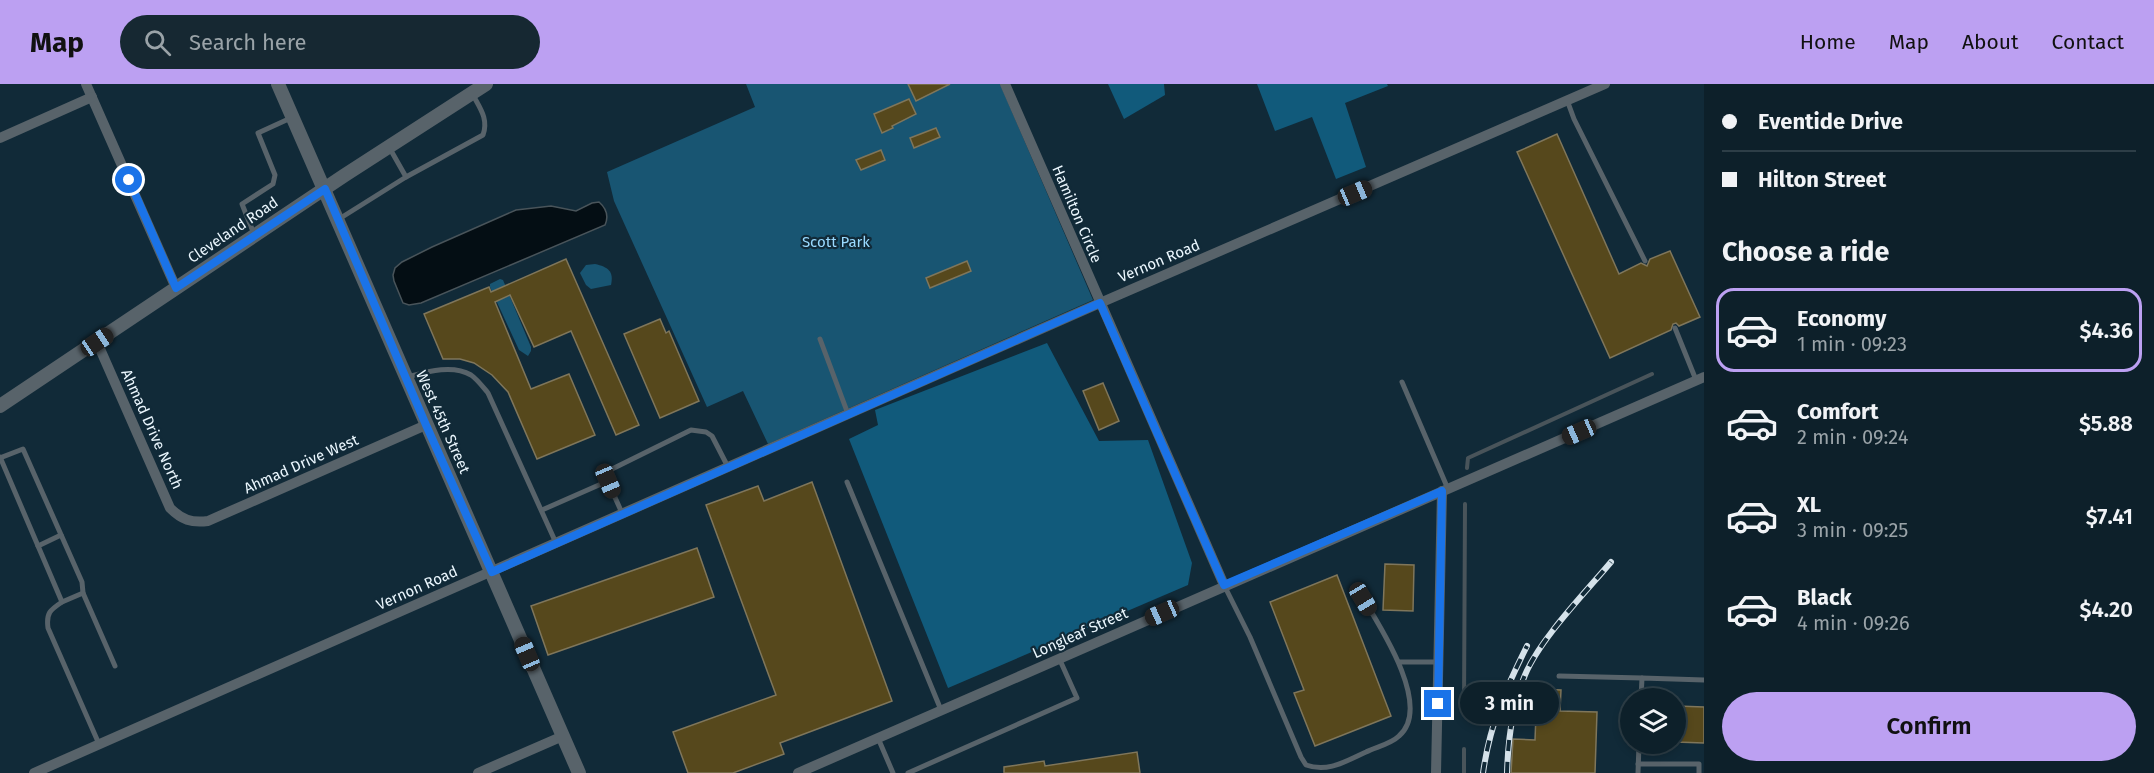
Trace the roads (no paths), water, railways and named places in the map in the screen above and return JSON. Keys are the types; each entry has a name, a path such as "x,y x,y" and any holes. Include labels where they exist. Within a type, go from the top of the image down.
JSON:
{"street":[{"path":"86,84 176,288"},
{"name":"West 45th Street","path":"278,84 579,773"},
{"name":"Cleveland Road","path":"0,406 486,84"},
{"name":"Hamilton Circle","path":"1005,84 1224,585"},
{"name":"Vernon Road","path":"34,773 1100,303 1605,84"},
{"path":"0,138 92,98"},
{"name":"Ahmad Drive North","path":"97,342 170,508 187,521"},
{"name":"Longleaf Street","path":"798,773 1700,379"},
{"name":"Ahmad Drive West","path":"187,521 208,521 426,425"},
{"path":"1436,773 1445,490"},
{"path":"478,773 563,736"}],"lane":[{"path":"338,220 406,177 483,135 486,127 485,117 472,93"},
{"path":"1567,100 1645,261"},
{"path":"255,235 242,204 273,184 275,180 258,134 293,117"},
{"path":"389,147 406,177"},
{"path":"1675,328 1700,379"},
{"path":"819,339 848,415"},
{"path":"406,378 434,370 457,371 471,375 488,393 557,543"},
{"path":"1402,382 1445,490"},
{"path":"622,515 604,472 691,430 706,432 712,436 729,468"},
{"path":"62,602 0,458 23,449 82,582 82,593 115,666"},
{"path":"542,510 608,481"},
{"path":"847,482 941,711"},
{"path":"38,546 61,535"},
{"path":"1224,585 1250,637 1301,758 1306,765 1323,769 1398,738 1407,725 1409,714 1409,693 1399,662 1356,587"},
{"path":"82,593 50,609 46,616 48,628 99,744"},
{"path":"908,773 1077,698 1059,658"},
{"path":"1399,662 1440,662"},
{"path":"1560,676 1704,680"},
{"path":"1642,678 1642,688"},
{"path":"879,738 893,773"},
{"path":"1638,754 1638,773"},
{"path":"1638,764 1700,765 1699,773"}],"waterway":[{"path":"1467,468 1468,458 1652,374"},
{"path":"1464,708 1465,504"},
{"path":"1464,749 1464,773"}],"railway":[{"path":"1507,773 1512,723 1525,675 1552,632 1611,562"},
{"path":"1483,773 1499,708 1527,646"}],"park label":[{"name":"Scott Park","path":"836,242"}]}
